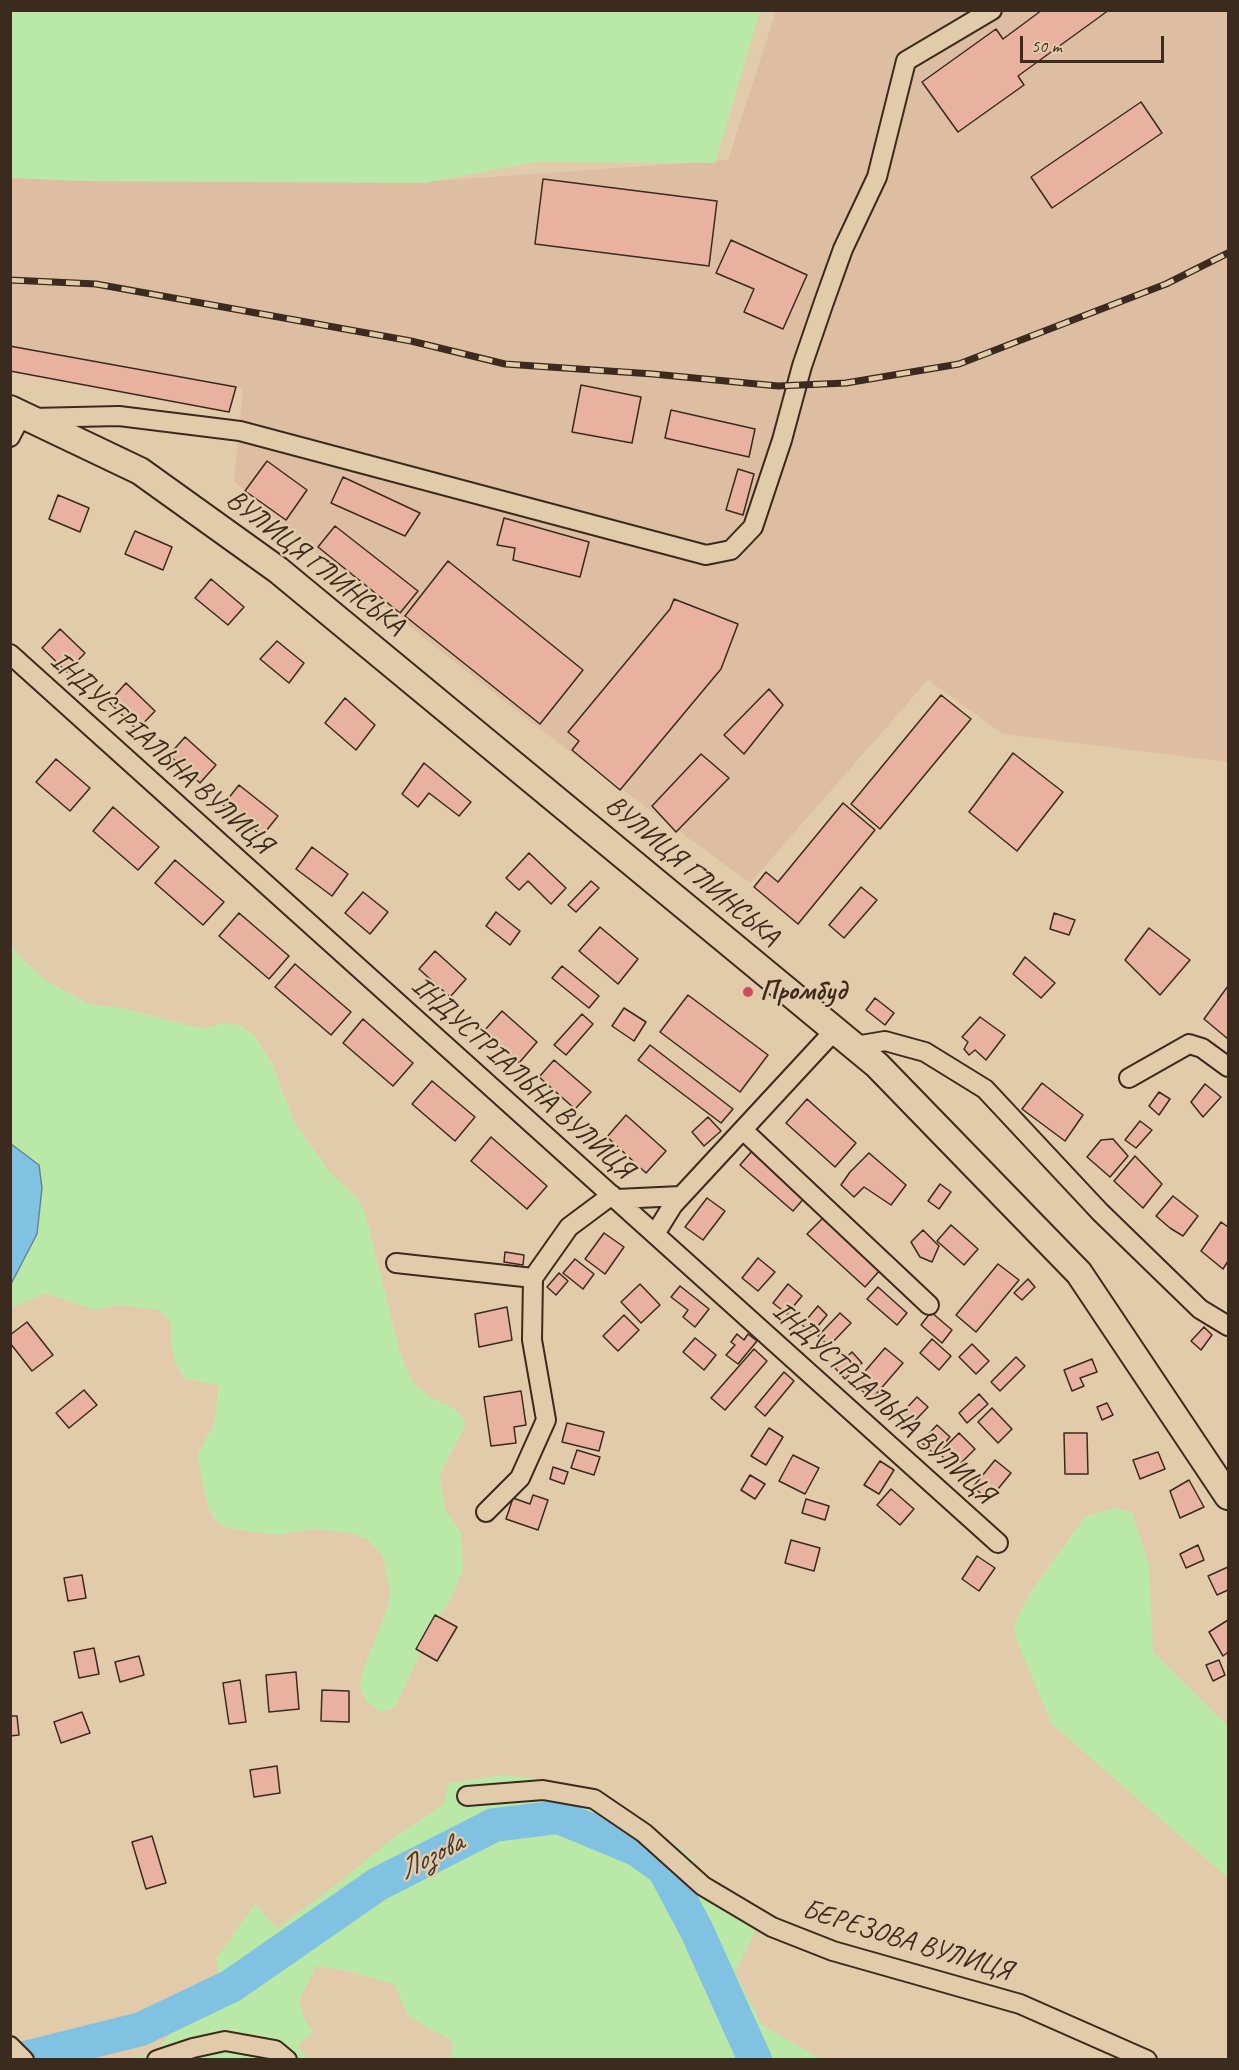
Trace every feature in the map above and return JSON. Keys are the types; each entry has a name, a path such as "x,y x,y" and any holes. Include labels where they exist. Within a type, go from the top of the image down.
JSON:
{"main road":[{"name":"ВУЛИЦЯ ГЛИНСЬКА","path":"21,414 140,471 278,570 877,1065 1079,1274 1228,1496"}],"street":[{"path":"10,437 21,414 119,416 240,431 706,555 731,550 753,527 824,302 843,249 877,177 906,61 992,10"},
{"name":"ІНДУСТРІАЛЬНА ВУЛИЦЯ","path":"10,654 998,1543"},
{"path":"655,1234 673,1205 835,1030"},
{"path":"855,1047 885,1041 925,1052 985,1089 1100,1212 1200,1310 1228,1326"},
{"path":"1128,1078 1189,1044 1202,1048 1228,1067"},
{"path":"743,1130 928,1305"},
{"path":"486,1512 520,1478 546,1420 532,1340 533,1278 569,1227 614,1197 681,1196"},
{"path":"396,1263 533,1278"},
{"name":"БЕРЕЗОВА ВУЛИЦЯ","path":"467,1796 543,1790 594,1799 644,1833 703,1886 772,1927 833,1951 1020,2004 1147,2060"},
{"path":"157,2060 193,2048 225,2041 275,2050 287,2060"}],"shaded area":[{"path":"776,11 1228,11 1228,762 1003,734 928,680 750,883 549,736 297,538 234,481 243,389 11,362 11,171 435,181 728,160"}],"green space":[{"path":"10,11 760,11 715,163 536,162 424,183 82,181 11,178"},
{"path":"10,942 18,955 44,979 88,1004 122,1008 191,1026 207,1028 223,1023 240,1025 254,1035 273,1065 294,1122 329,1171 357,1198 365,1212 401,1356 415,1385 427,1395 457,1410 466,1424 440,1474 445,1509 461,1533 463,1569 451,1599 432,1628 395,1707 380,1712 366,1701 360,1686 363,1671 388,1607 390,1591 383,1556 368,1540 352,1533 314,1529 279,1535 231,1529 216,1521 208,1507 197,1456 214,1423 219,1385 185,1379 175,1362 171,1343 171,1323 160,1310 118,1305 95,1310 45,1293 11,1308 11,1284 37,1234 39,1165 11,1144"},
{"path":"1114,1508 1132,1513 1149,1565 1153,1652 1228,1726 1228,1878 1052,1724 1016,1639 1014,1625 1030,1593 1085,1517"},
{"path":"504,1775 543,1780 593,1792 614,1801 693,1859 697,1872 733,1898 765,1911 735,1972 762,2025 821,2059 451,2059 452,2041 408,2016 395,1985 354,1972 316,1966 299,2001 305,2020 313,2032 298,2045 307,2059 126,2060 154,2053 189,2012 219,2002 221,1982 216,1959 255,1904 277,1928 328,1891 392,1839 443,1805 449,1783"}],"water":[{"path":"11,1144 39,1165 42,1188 37,1234 11,1284"}],"building":[{"path":"1042,10 1109,10 1018,76 1024,85 958,132 922,82 996,29 1003,39"},
{"path":"1141,102 1162,133 1052,208 1031,177"},
{"path":"543,179 717,201 709,266 535,244"},
{"path":"731,240 807,275 783,329 744,312 754,289 716,273"},
{"path":"10,346 236,387 229,412 10,371"},
{"path":"581,385 641,397 632,443 572,432"},
{"path":"671,410 755,429 749,457 665,438"},
{"path":"267,461 307,490 286,520 245,491"},
{"path":"738,469 754,474 743,515 726,510"},
{"path":"343,477 420,513 405,536 331,503"},
{"path":"58,495 89,508 80,532 49,519"},
{"path":"504,518 589,542 580,577 513,560 515,548 497,545"},
{"path":"335,526 418,591 400,613 318,547"},
{"path":"135,531 172,547 163,570 125,554"},
{"path":"448,561 583,670 540,724 405,616"},
{"path":"211,579 244,607 228,625 195,598"},
{"path":"674,599 738,624 721,669 620,790 572,750 579,741 568,732 670,609"},
{"path":"60,629 85,653 67,672 42,648"},
{"path":"277,641 304,663 289,683 260,659"},
{"path":"126,683 155,711 137,730 109,702"},
{"path":"769,689 783,705 744,754 724,735"},
{"path":"941,695 971,719 880,829 851,804"},
{"path":"345,698 375,725 356,750 325,723"},
{"path":"185,737 216,765 200,783 169,755"},
{"path":"1013,753 1063,792 1017,851 969,812"},
{"path":"701,754 729,778 676,832 652,806"},
{"path":"56,759 90,788 70,811 36,782"},
{"path":"424,763 471,802 459,816 429,793 418,807 402,794"},
{"path":"239,785 278,816 262,836 223,805"},
{"path":"843,803 875,830 798,924 754,887 766,872 778,882"},
{"path":"113,807 159,847 138,870 93,831"},
{"path":"312,847 348,874 332,896 296,869"},
{"path":"529,853 566,888 551,904 528,881 519,890 506,878"},
{"path":"175,860 224,902 203,925 155,883"},
{"path":"591,881 599,888 576,912 568,905"},
{"path":"861,887 877,900 844,938 829,925"},
{"path":"363,892 388,912 370,934 345,913"},
{"path":"496,912 520,931 510,945 486,926"},
{"path":"239,913 289,956 269,979 219,936"},
{"path":"1054,913 1075,920 1069,935 1050,929"},
{"path":"600,927 638,959 618,984 579,951"},
{"path":"1149,928 1190,960 1160,995 1125,960"},
{"path":"435,951 466,979 450,997 419,969"},
{"path":"1025,957 1055,983 1041,998 1013,974"},
{"path":"295,964 351,1012 331,1035 275,987"},
{"path":"562,966 599,996 589,1008 552,978"},
{"path":"1228,986 1228,1039 1204,1019"},
{"path":"688,995 768,1055 740,1092 660,1032"},
{"path":"875,998 894,1013 885,1025 866,1010"},
{"path":"624,1008 646,1022 634,1041 612,1026"},
{"path":"502,1011 537,1042 519,1063 484,1031"},
{"path":"582,1014 593,1024 566,1055 554,1045"},
{"path":"980,1017 1005,1035 986,1060 975,1050 969,1055 964,1049 968,1042 962,1037"},
{"path":"363,1019 413,1063 393,1086 343,1043"},
{"path":"650,1045 733,1109 721,1123 638,1060"},
{"path":"554,1060 591,1092 575,1109 539,1077"},
{"path":"432,1081 475,1117 455,1141 412,1104"},
{"path":"1042,1083 1083,1115 1065,1141 1022,1109"},
{"path":"1205,1084 1221,1097 1203,1117 1191,1102"},
{"path":"1159,1092 1170,1099 1159,1115 1149,1106"},
{"path":"807,1099 856,1143 835,1167 786,1123"},
{"path":"626,1115 666,1151 646,1173 607,1137"},
{"path":"708,1117 721,1131 704,1146 692,1132"},
{"path":"1140,1121 1152,1130 1136,1148 1125,1140"},
{"path":"491,1137 547,1186 527,1209 471,1161"},
{"path":"1113,1139 1128,1156 1110,1177 1087,1157 1101,1140"},
{"path":"753,1150 806,1196 793,1211 740,1165"},
{"path":"869,1153 906,1185 891,1205 864,1187 854,1197 841,1185"},
{"path":"1135,1156 1162,1184 1143,1208 1114,1181"},
{"path":"940,1184 951,1192 939,1209 928,1201"},
{"path":"1173,1196 1198,1216 1183,1236 1156,1216"},
{"path":"707,1198 725,1211 703,1240 685,1227"},
{"path":"824,1217 881,1269 865,1287 807,1234"},
{"path":"1221,1222 1228,1227 1228,1261 1223,1269 1201,1251"},
{"path":"951,1225 978,1249 964,1265 937,1241"},
{"path":"923,1230 939,1246 932,1262 920,1257 911,1242"},
{"path":"604,1233 624,1247 605,1274 585,1259"},
{"path":"505,1252 524,1255 523,1265 504,1262"},
{"path":"758,1258 775,1272 758,1291 742,1278"},
{"path":"575,1259 594,1274 583,1289 563,1273"},
{"path":"998,1264 1019,1280 976,1332 956,1315"},
{"path":"559,1273 568,1281 556,1295 547,1287"},
{"path":"1028,1279 1035,1287 1022,1300 1014,1293"},
{"path":"640,1284 660,1305 641,1323 621,1302"},
{"path":"788,1284 802,1296 787,1314 773,1303"},
{"path":"680,1286 709,1309 695,1327 683,1317 688,1310 671,1297"},
{"path":"878,1287 907,1313 897,1325 867,1299"},
{"path":"818,1306 827,1315 812,1333 802,1325"},
{"path":"507,1307 512,1340 479,1347 475,1314"},
{"path":"931,1312 952,1330 942,1343 921,1325"},
{"path":"840,1313 851,1323 829,1346 818,1336"},
{"path":"624,1315 639,1330 618,1351 603,1336"},
{"path":"27,1322 53,1355 32,1371 10,1343 10,1335"},
{"path":"1204,1327 1212,1335 1201,1350 1191,1341"},
{"path":"737,1334 744,1340 748,1334 757,1341 738,1364 726,1355 735,1345 731,1342"},
{"path":"695,1338 716,1355 704,1370 683,1352"},
{"path":"932,1339 951,1356 939,1370 920,1353"},
{"path":"972,1344 989,1361 976,1374 959,1357"},
{"path":"885,1348 903,1363 872,1399 854,1384"},
{"path":"754,1349 767,1361 725,1410 711,1398"},
{"path":"852,1352 862,1363 845,1379 835,1368"},
{"path":"1016,1357 1025,1366 1000,1391 991,1382"},
{"path":"1092,1359 1097,1372 1080,1378 1084,1386 1072,1391 1064,1370"},
{"path":"784,1372 794,1381 765,1416 755,1407"},
{"path":"84,1390 97,1405 69,1428 56,1413"},
{"path":"521,1391 526,1425 514,1427 516,1443 491,1446 484,1397"},
{"path":"979,1394 988,1404 967,1423 959,1413"},
{"path":"917,1397 928,1407 909,1427 898,1417"},
{"path":"1107,1403 1113,1415 1102,1420 1097,1407"},
{"path":"992,1408 1012,1429 998,1443 978,1422"},
{"path":"567,1423 604,1432 599,1451 562,1442"},
{"path":"937,1425 950,1437 934,1454 921,1442"},
{"path":"769,1428 783,1437 766,1465 751,1456"},
{"path":"959,1433 975,1449 955,1469 939,1453"},
{"path":"1064,1433 1087,1433 1088,1474 1065,1474"},
{"path":"577,1450 600,1457 594,1475 571,1468"},
{"path":"1158,1452 1165,1469 1140,1479 1133,1460"},
{"path":"793,1455 819,1468 805,1494 779,1481"},
{"path":"995,1460 1011,1473 989,1500 973,1487"},
{"path":"880,1461 894,1470 879,1494 864,1485"},
{"path":"553,1467 568,1472 564,1484 550,1479"},
{"path":"750,1475 765,1484 755,1499 741,1490"},
{"path":"1189,1480 1204,1507 1180,1518 1170,1491"},
{"path":"891,1489 914,1509 900,1525 877,1505"},
{"path":"533,1495 548,1500 538,1530 506,1519 513,1498 530,1504"},
{"path":"806,1499 829,1506 825,1520 802,1513"},
{"path":"791,1540 820,1548 814,1571 785,1563"},
{"path":"1198,1545 1204,1560 1186,1568 1180,1554"},
{"path":"977,1556 995,1568 979,1591 962,1579"},
{"path":"1228,1567 1228,1590 1217,1595 1208,1576"},
{"path":"82,1575 86,1598 68,1601 64,1578"},
{"path":"435,1615 457,1627 437,1661 416,1649"},
{"path":"1228,1620 1228,1652 1223,1656 1209,1632"},
{"path":"94,1648 99,1674 79,1678 74,1652"},
{"path":"139,1656 144,1675 120,1682 115,1662"},
{"path":"1219,1660 1225,1675 1213,1681 1206,1665"},
{"path":"296,1672 299,1709 269,1712 266,1675"},
{"path":"240,1680 246,1722 229,1724 223,1683"},
{"path":"322,1690 349,1691 349,1722 321,1721"},
{"path":"82,1712 90,1733 61,1743 54,1722"},
{"path":"10,1716 17,1716 19,1735 10,1736"},
{"path":"277,1766 280,1793 254,1797 250,1770"},
{"path":"152,1836 166,1883 146,1889 132,1842"}],"waterway":[{"name":"Лозова","path":"17,2060 141,2029 231,1986 378,1884 494,1825 559,1817 636,1849 664,1869 697,1931 755,2060"}],"railway":[{"path":"10,280 96,284 411,341 505,364 653,374 778,386 846,383 959,364 1166,284 1228,253"}],"place":[{"name":"Промбуд","path":"748,992"}]}
